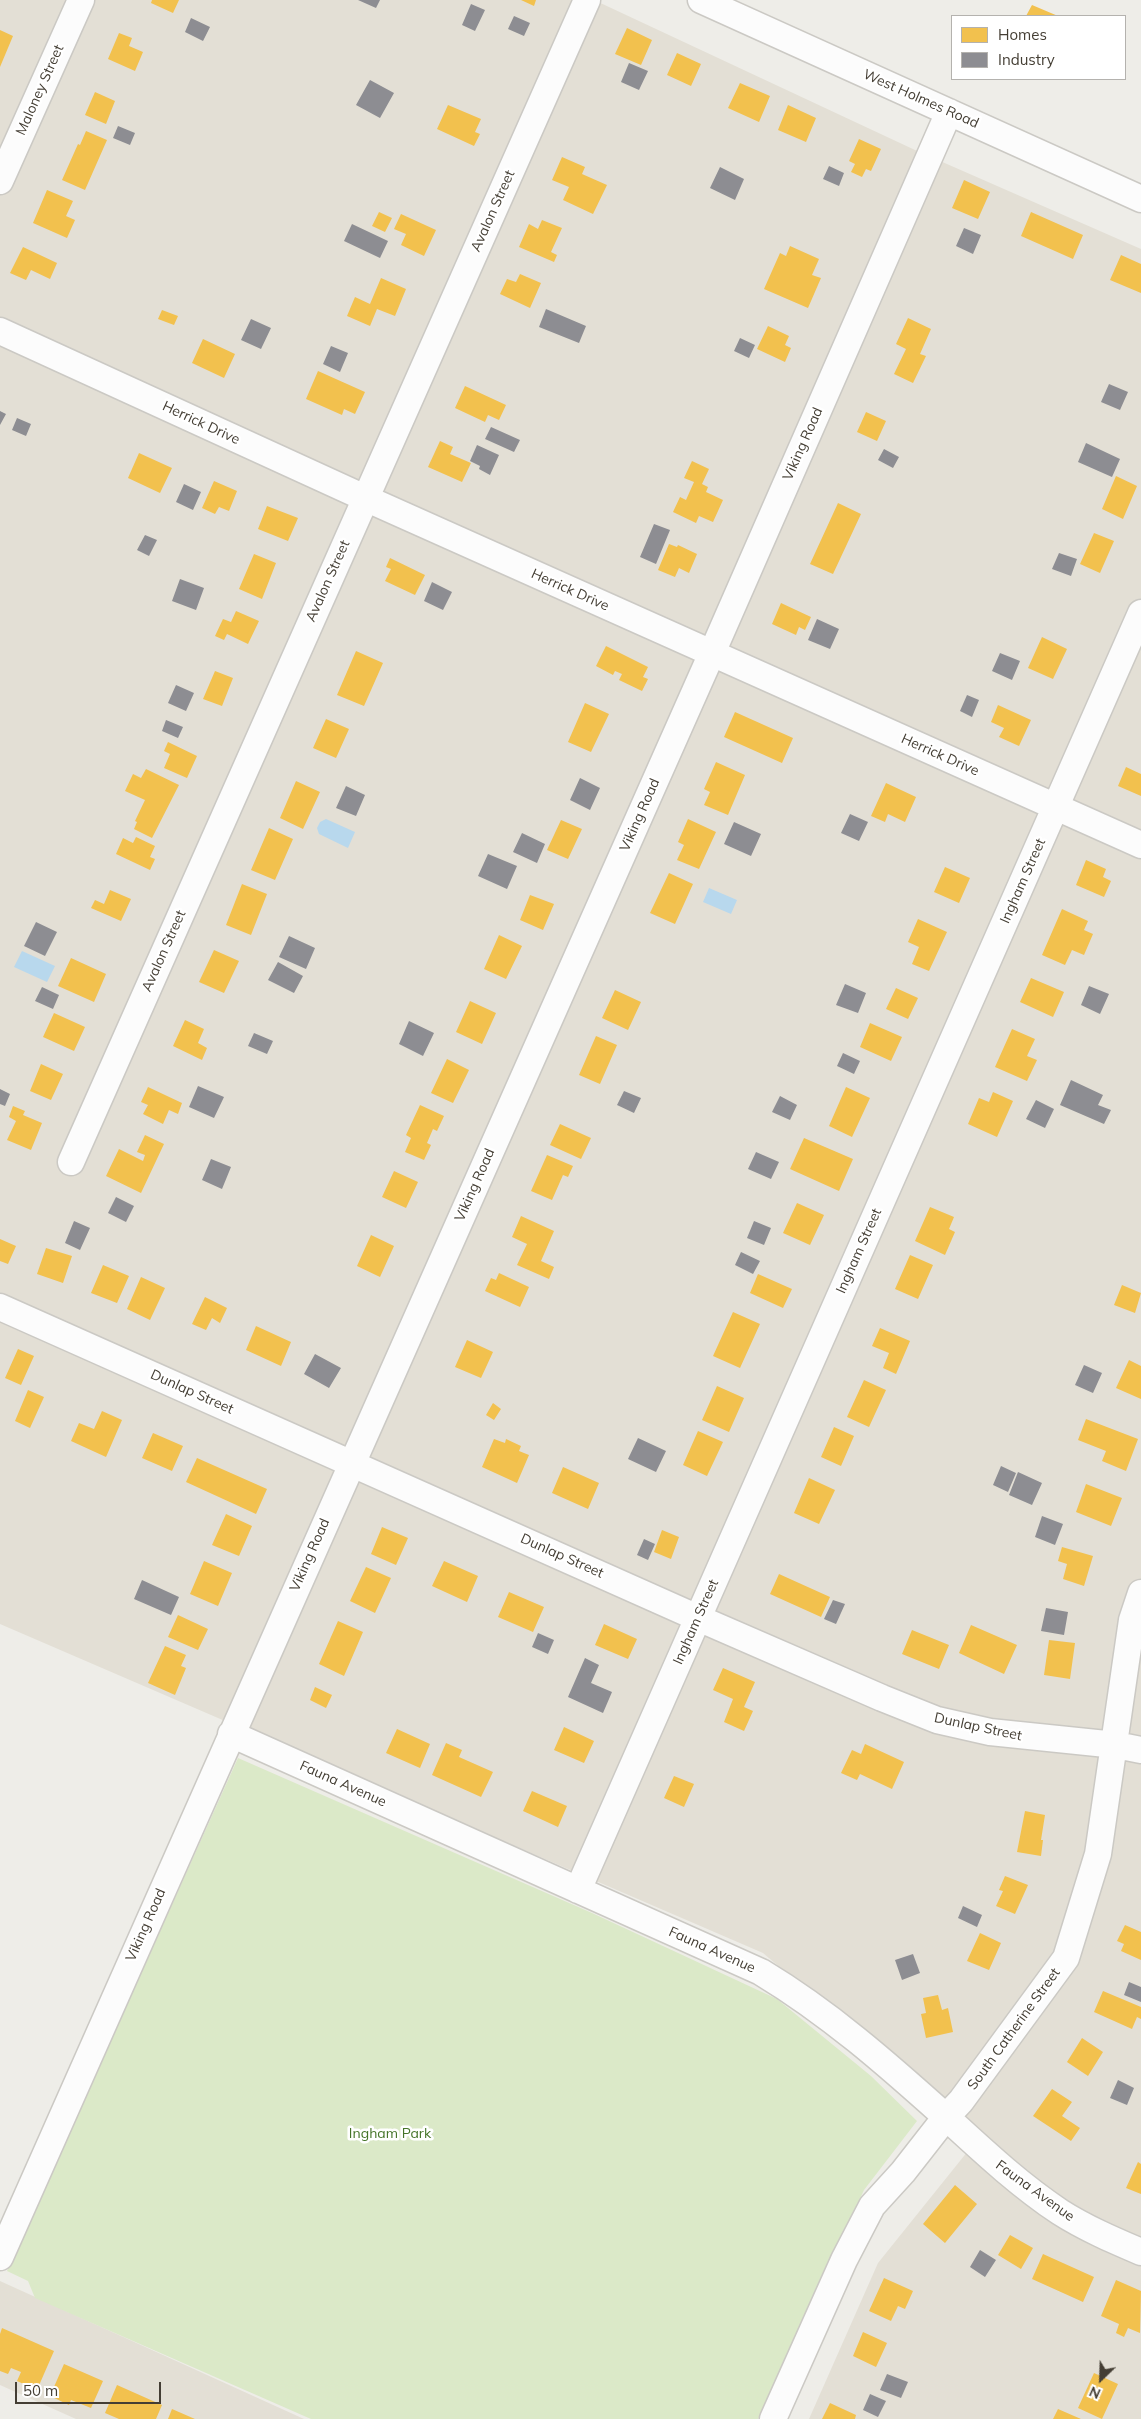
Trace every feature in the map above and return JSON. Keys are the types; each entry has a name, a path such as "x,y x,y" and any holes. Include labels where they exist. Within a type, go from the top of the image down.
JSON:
{"street":[{"name":"Maloney Street","path":"0,181 80,0"},
{"name":"Avalon Street","path":"70,1162 587,0"},
{"name":"West Holmes Road","path":"701,0 1141,199"},
{"name":"Viking Road","path":"0,2257 230,1734 712,653 949,112"},
{"name":"Herrick Drive","path":"0,331 365,498 1141,845"},
{"name":"Ingham Street","path":"578,1890 1141,613"},
{"name":"Dunlap Street","path":"0,1307 352,1462 698,1618 937,1720 990,1732 1116,1745 1141,1750"},
{"name":"South Catherine Street","path":"774,2419 844,2260 872,2206 903,2172 961,2101 1066,1958 1098,1854 1116,1745 1132,1620 1141,1593"},
{"name":"Fauna Avenue","path":"230,1734 761,1972 803,1998 844,2028 996,2163 1060,2212 1098,2233 1141,2252"}],"shaded area":[{"path":"0,0 594,0 915,150 1141,249 1141,2419 809,2419 878,2263 980,2136 763,1953 0,1624"},
{"path":"0,2281 304,2419 76,2419 0,2385"}],"green space":[{"name":"Ingham Park","path":"238,1758 592,1913 777,1999 871,2076 917,2121 864,2190 758,2419 311,2419 35,2298 28,2281 7,2271"}],"water":[{"path":"326,819 355,832 348,848 319,834 317,828 320,822"},
{"path":"709,888 737,900 731,914 703,902"},
{"path":"22,951 55,966 47,982 14,967"}],"building: Homes":[{"path":"152,0 179,0 173,13 151,3"},
{"path":"521,0 536,0 534,6"},
{"path":"1032,5 1056,15 1027,15"},
{"path":"627,28 652,40 641,65 615,54"},
{"path":"0,30 13,36 0,67"},
{"path":"119,33 132,38 129,46 143,52 135,71 108,59"},
{"path":"677,53 701,64 691,86 667,75"},
{"path":"740,83 770,96 759,122 728,108"},
{"path":"95,92 115,101 106,124 85,115"},
{"path":"448,105 481,119 475,132 480,134 474,146 437,129"},
{"path":"788,105 816,118 806,142 778,130"},
{"path":"86,131 107,140 85,190 62,180"},
{"path":"859,139 881,149 871,171 866,169 862,177 851,172 855,164 849,161"},
{"path":"562,157 585,167 582,174 607,185 593,214 563,200 569,187 552,180"},
{"path":"964,180 990,192 978,219 952,208"},
{"path":"47,190 73,201 66,216 75,220 67,238 33,223"},
{"path":"379,212 392,218 385,232 372,226"},
{"path":"1031,212 1083,235 1073,259 1021,236"},
{"path":"401,214 436,230 424,256 401,245 406,234 394,229"},
{"path":"542,220 562,228 551,252 557,255 554,262 519,247 529,224 538,229"},
{"path":"790,246 819,259 812,275 821,278 808,308 764,289 780,253 786,256"},
{"path":"23,247 57,263 50,279 31,270 26,280 10,273"},
{"path":"1121,255 1141,264 1141,293 1110,280"},
{"path":"520,274 541,283 530,308 500,294 507,279 516,282"},
{"path":"381,278 406,289 395,316 377,309 370,326 347,316 355,297 370,304"},
{"path":"162,310 178,316 174,325 158,319"},
{"path":"908,318 931,329 920,354 926,356 913,383 894,374 906,349 896,344"},
{"path":"768,326 789,336 785,345 791,348 785,362 757,349"},
{"path":"203,339 235,354 224,378 192,363"},
{"path":"318,371 365,392 355,414 344,409 342,415 306,399"},
{"path":"465,386 506,405 499,420 488,415 485,422 455,408"},
{"path":"866,412 886,421 877,441 857,432"},
{"path":"440,441 453,447 450,454 471,463 462,482 428,467"},
{"path":"139,453 172,468 160,493 128,478"},
{"path":"692,461 709,469 702,484 708,487 706,492 723,500 713,522 699,516 696,523 673,512 680,497 686,500 694,482 684,478"},
{"path":"1116,476 1137,486 1123,519 1102,509"},
{"path":"214,481 237,491 229,511 219,507 215,514 202,508"},
{"path":"838,503 861,514 833,574 810,564"},
{"path":"267,506 298,518 288,541 258,529"},
{"path":"1094,533 1114,541 1100,573 1080,564"},
{"path":"669,544 677,547 678,545 697,554 689,573 679,568 675,577 658,570"},
{"path":"254,554 276,563 262,599 239,589"},
{"path":"390,558 425,575 415,595 385,581 391,569 386,567"},
{"path":"781,603 811,617 805,630 799,627 796,635 772,624"},
{"path":"236,611 259,621 248,644 227,634 224,640 215,636 223,619 231,622"},
{"path":"1042,637 1067,649 1053,679 1028,668"},
{"path":"606,646 648,667 643,677 648,679 642,691 619,680 622,674 615,671 613,675 596,666"},
{"path":"356,651 383,663 364,706 337,695"},
{"path":"215,671 233,678 222,706 203,699"},
{"path":"585,703 609,714 591,752 568,742"},
{"path":"998,705 1031,720 1019,746 999,737 1004,728 991,722"},
{"path":"735,712 793,738 782,763 724,737"},
{"path":"326,719 349,729 336,758 313,748"},
{"path":"168,742 197,756 187,778 164,768 170,754 164,751"},
{"path":"716,762 745,775 728,815 704,805 710,792 704,789"},
{"path":"1126,767 1141,774 1141,796 1118,786"},
{"path":"146,769 179,785 152,838 134,829 137,822 135,821 145,800 125,791 133,774 141,778"},
{"path":"296,781 320,792 303,829 280,818"},
{"path":"886,783 916,797 905,822 888,814 885,822 871,816"},
{"path":"688,819 716,832 699,869 677,860 684,845 678,842"},
{"path":"561,820 582,829 568,859 547,850"},
{"path":"269,828 293,839 275,880 251,870"},
{"path":"136,837 155,846 150,857 155,859 150,870 116,854 123,838 133,843"},
{"path":"1086,860 1106,869 1103,877 1111,881 1104,897 1076,885"},
{"path":"945,867 970,878 959,903 934,892"},
{"path":"669,873 693,884 675,924 650,913"},
{"path":"242,884 267,894 251,935 226,925"},
{"path":"110,890 131,899 121,921 91,908 95,900 104,904"},
{"path":"530,895 554,904 543,930 520,920"},
{"path":"1062,909 1088,921 1084,930 1093,934 1084,955 1072,950 1065,965 1042,955"},
{"path":"918,919 947,932 929,971 912,964 919,947 908,942"},
{"path":"499,935 522,946 506,979 484,969"},
{"path":"214,950 239,961 224,993 199,982"},
{"path":"71,958 106,974 94,1002 58,986"},
{"path":"1031,978 1064,992 1053,1017 1020,1002"},
{"path":"896,988 918,998 908,1019 886,1009"},
{"path":"615,990 641,1002 628,1030 602,1018"},
{"path":"470,1001 496,1013 482,1044 456,1032"},
{"path":"54,1013 85,1027 74,1051 43,1037"},
{"path":"185,1020 204,1029 198,1043 207,1048 202,1060 173,1046"},
{"path":"870,1023 902,1037 891,1061 860,1047"},
{"path":"1012,1029 1035,1039 1027,1056 1037,1060 1027,1081 995,1067"},
{"path":"596,1036 617,1045 600,1084 579,1075"},
{"path":"447,1059 469,1070 453,1103 431,1093"},
{"path":"41,1064 63,1074 51,1100 30,1091"},
{"path":"148,1087 182,1103 178,1114 169,1110 163,1124 143,1114 148,1105 141,1102"},
{"path":"846,1087 870,1098 852,1137 829,1126"},
{"path":"993,1092 1013,1101 997,1137 968,1124 979,1098 989,1102"},
{"path":"420,1105 444,1116 437,1131 433,1129 427,1143 431,1145 424,1160 405,1152 411,1138 406,1135"},
{"path":"13,1106 25,1111 23,1115 42,1123 31,1150 7,1140 16,1121 9,1117"},
{"path":"560,1124 591,1138 581,1159 550,1145"},
{"path":"145,1135 164,1144 141,1193 106,1176 119,1149 143,1161 145,1155 137,1152"},
{"path":"804,1138 853,1159 839,1191 790,1169"},
{"path":"547,1155 573,1166 568,1177 563,1175 552,1200 531,1191"},
{"path":"394,1171 418,1182 406,1208 382,1197"},
{"path":"797,1203 824,1215 810,1245 783,1233"},
{"path":"930,1207 954,1217 949,1229 955,1232 945,1255 915,1241"},
{"path":"521,1216 554,1231 541,1261 554,1267 549,1279 517,1265 527,1244 512,1237"},
{"path":"371,1235 394,1246 380,1277 357,1266"},
{"path":"0,1239 16,1246 8,1264 0,1261"},
{"path":"46,1248 72,1256 63,1283 37,1274"},
{"path":"910,1255 933,1265 918,1299 895,1289"},
{"path":"103,1265 129,1276 117,1303 91,1293"},
{"path":"499,1273 529,1287 520,1307 485,1291 491,1278 496,1280"},
{"path":"758,1274 792,1289 783,1308 750,1293"},
{"path":"141,1277 165,1288 150,1320 127,1309"},
{"path":"1122,1285 1141,1293 1135,1313 1114,1305"},
{"path":"205,1297 227,1308 220,1323 212,1318 206,1330 192,1324"},
{"path":"733,1312 760,1324 740,1368 713,1356"},
{"path":"256,1326 291,1342 281,1366 246,1350"},
{"path":"880,1328 910,1341 896,1374 883,1368 889,1353 872,1346"},
{"path":"467,1340 493,1352 481,1378 455,1367"},
{"path":"18,1349 34,1356 21,1385 5,1378"},
{"path":"1129,1360 1141,1366 1141,1399 1116,1388"},
{"path":"864,1380 886,1390 869,1427 847,1417"},
{"path":"717,1386 744,1398 729,1432 702,1420"},
{"path":"28,1390 44,1397 30,1428 15,1421"},
{"path":"493,1403 501,1409 494,1420 486,1415"},
{"path":"102,1411 122,1420 106,1457 71,1441 79,1423 94,1429"},
{"path":"1086,1419 1138,1439 1126,1471 1102,1461 1106,1451 1078,1440"},
{"path":"834,1427 854,1436 841,1466 821,1457"},
{"path":"698,1431 723,1442 707,1476 683,1465"},
{"path":"153,1433 183,1446 172,1471 142,1458"},
{"path":"494,1439 505,1443 506,1439 521,1446 519,1451 529,1455 517,1483 482,1467"},
{"path":"197,1458 267,1489 256,1514 186,1482"},
{"path":"563,1467 599,1483 588,1509 552,1493"},
{"path":"809,1478 835,1490 819,1524 794,1513"},
{"path":"1086,1484 1122,1498 1111,1526 1076,1512"},
{"path":"226,1514 252,1526 239,1556 212,1545"},
{"path":"382,1527 408,1538 396,1565 371,1554"},
{"path":"662,1530 679,1537 671,1559 654,1552"},
{"path":"1062,1547 1093,1556 1084,1586 1063,1579 1067,1564 1058,1561"},
{"path":"204,1561 232,1573 218,1606 190,1594"},
{"path":"444,1561 478,1576 467,1602 432,1586"},
{"path":"366,1567 391,1578 375,1613 350,1601"},
{"path":"779,1574 830,1597 821,1617 770,1594"},
{"path":"509,1592 544,1607 533,1632 498,1617"},
{"path":"178,1615 208,1629 198,1650 168,1637"},
{"path":"338,1621 363,1632 344,1676 319,1664"},
{"path":"604,1624 637,1639 628,1659 595,1645"},
{"path":"971,1625 1017,1645 1004,1674 959,1653"},
{"path":"912,1630 949,1645 939,1669 902,1654"},
{"path":"1049,1640 1075,1643 1070,1679 1044,1675"},
{"path":"165,1646 186,1655 181,1666 186,1668 175,1695 148,1683"},
{"path":"723,1668 755,1682 744,1707 753,1711 744,1731 724,1722 733,1699 713,1690"},
{"path":"315,1687 332,1695 326,1708 310,1700"},
{"path":"564,1727 594,1741 584,1763 554,1750"},
{"path":"397,1729 430,1744 420,1768 386,1753"},
{"path":"446,1743 462,1750 459,1757 493,1772 481,1797 432,1775"},
{"path":"865,1744 904,1762 892,1789 860,1774 857,1780 841,1773 852,1750 861,1754"},
{"path":"674,1776 694,1784 684,1807 664,1798"},
{"path":"532,1791 567,1806 558,1827 523,1811"},
{"path":"1025,1811 1045,1815 1041,1840 1043,1840 1041,1856 1017,1852"},
{"path":"1005,1876 1028,1885 1015,1914 996,1906 1003,1891 999,1890"},
{"path":"1125,1925 1141,1932 1141,1960 1121,1951 1124,1944 1117,1941"},
{"path":"980,1933 1001,1943 989,1970 967,1961"},
{"path":"1103,1991 1141,2007 1141,2019 1137,2017 1132,2029 1094,2012"},
{"path":"938,1995 942,2010 948,2008 953,2032 926,2038 921,2014 926,2013 923,1998"},
{"path":"1082,2038 1103,2052 1088,2076 1067,2062"},
{"path":"1052,2089 1072,2102 1062,2116 1080,2128 1071,2141 1033,2116"},
{"path":"1138,2162 1141,2164 1141,2194 1126,2188"},
{"path":"955,2185 977,2204 945,2243 923,2224"},
{"path":"1010,2235 1033,2248 1021,2269 998,2255"},
{"path":"1043,2254 1094,2277 1083,2302 1032,2279"},
{"path":"884,2278 913,2291 905,2309 898,2306 891,2321 869,2311"},
{"path":"1116,2280 1141,2291 1140,2333 1128,2328 1124,2337 1116,2333 1119,2324 1101,2316"},
{"path":"2,2328 54,2351 37,2390 17,2381 21,2372 11,2368 8,2374 0,2371 0,2334"},
{"path":"863,2332 887,2343 876,2367 853,2356"},
{"path":"64,2364 103,2381 91,2408 71,2400 69,2405 50,2396"},
{"path":"1094,2373 1118,2384 1102,2419 1078,2408"},
{"path":"117,2385 162,2405 156,2419 119,2419 105,2413"},
{"path":"830,2403 856,2415 855,2419 822,2419"},
{"path":"172,2409 195,2419 168,2419"},
{"path":"1058,2409 1081,2419 1053,2419"}],"building: Industry":[{"path":"358,0 380,0 376,8"},
{"path":"471,4 485,10 475,31 462,25"},
{"path":"514,16 530,23 524,36 508,29"},
{"path":"191,18 210,27 203,41 185,32"},
{"path":"629,63 648,71 639,90 621,82"},
{"path":"370,80 394,93 380,118 356,105"},
{"path":"118,126 135,133 130,145 113,138"},
{"path":"829,166 844,173 839,186 823,179"},
{"path":"720,167 744,179 735,200 710,188"},
{"path":"352,224 388,241 380,258 344,241"},
{"path":"964,228 981,235 973,254 956,246"},
{"path":"546,309 586,326 579,343 539,327"},
{"path":"251,319 271,328 261,349 241,340"},
{"path":"740,338 755,345 749,358 734,351"},
{"path":"331,346 348,353 340,372 323,364"},
{"path":"1109,384 1128,392 1120,410 1101,402"},
{"path":"0,411 6,414 0,425"},
{"path":"17,418 31,424 26,436 12,430"},
{"path":"491,427 520,440 514,452 485,439"},
{"path":"1086,443 1120,459 1112,477 1078,462"},
{"path":"477,445 499,455 490,475 479,469 480,466 470,461"},
{"path":"884,449 899,457 893,468 878,460"},
{"path":"184,484 201,492 193,510 176,502"},
{"path":"654,524 670,530 656,564 640,557"},
{"path":"145,535 157,540 149,556 137,550"},
{"path":"1059,553 1077,559 1071,576 1052,569"},
{"path":"180,579 204,588 196,610 172,601"},
{"path":"432,582 452,592 443,610 424,601"},
{"path":"817,619 839,629 830,649 808,640"},
{"path":"1000,653 1020,661 1012,680 992,671"},
{"path":"176,685 194,693 186,711 168,703"},
{"path":"967,695 979,700 972,717 960,711"},
{"path":"166,720 183,727 178,738 162,731"},
{"path":"580,778 600,788 590,810 570,800"},
{"path":"346,786 365,795 356,816 336,808"},
{"path":"850,814 868,822 859,841 841,833"},
{"path":"734,822 761,834 751,856 724,844"},
{"path":"522,833 545,844 537,863 513,852"},
{"path":"488,854 517,866 507,889 478,876"},
{"path":"36,922 57,932 45,956 24,946"},
{"path":"289,936 315,948 306,969 279,957"},
{"path":"278,962 303,976 294,993 268,980"},
{"path":"845,984 866,993 858,1013 836,1005"},
{"path":"1089,986 1109,994 1100,1014 1081,1005"},
{"path":"42,987 59,995 53,1009 35,1001"},
{"path":"409,1021 434,1033 423,1056 399,1044"},
{"path":"254,1033 273,1041 267,1054 248,1046"},
{"path":"843,1053 860,1061 854,1074 837,1066"},
{"path":"1071,1080 1103,1095 1098,1105 1111,1110 1104,1124 1060,1105"},
{"path":"198,1086 224,1097 214,1118 189,1107"},
{"path":"0,1089 10,1094 5,1106 0,1104"},
{"path":"624,1091 641,1098 634,1113 617,1105"},
{"path":"780,1096 797,1105 790,1120 772,1112"},
{"path":"1036,1100 1054,1109 1045,1128 1026,1119"},
{"path":"756,1152 779,1162 771,1179 748,1169"},
{"path":"211,1159 231,1167 222,1189 202,1180"},
{"path":"116,1197 134,1206 126,1222 108,1213"},
{"path":"74,1221 90,1228 80,1250 65,1243"},
{"path":"754,1221 771,1228 764,1245 747,1238"},
{"path":"741,1252 760,1261 753,1274 735,1265"},
{"path":"315,1354 341,1368 329,1388 304,1374"},
{"path":"1084,1365 1102,1373 1093,1393 1075,1385"},
{"path":"638,1438 666,1451 656,1472 628,1459"},
{"path":"1001,1466 1016,1473 1008,1492 993,1485"},
{"path":"1018,1472 1042,1483 1032,1505 1009,1495"},
{"path":"1042,1516 1063,1524 1055,1545 1035,1537"},
{"path":"644,1539 655,1544 648,1560 637,1555"},
{"path":"142,1580 179,1597 171,1615 134,1599"},
{"path":"833,1600 845,1604 836,1624 824,1619"},
{"path":"1046,1608 1068,1612 1064,1635 1041,1631"},
{"path":"538,1633 554,1640 548,1654 532,1647"},
{"path":"585,1658 599,1665 591,1683 612,1692 603,1713 568,1697"},
{"path":"963,1906 982,1915 977,1927 958,1918"},
{"path":"913,1954 920,1973 902,1980 895,1960"},
{"path":"1129,1982 1141,1987 1141,2002 1124,1995"},
{"path":"1118,2080 1134,2088 1127,2105 1110,2098"},
{"path":"980,2250 996,2260 985,2277 970,2267"},
{"path":"887,2374 908,2382 901,2398 880,2390"},
{"path":"870,2394 886,2401 878,2417 863,2410"}]}
